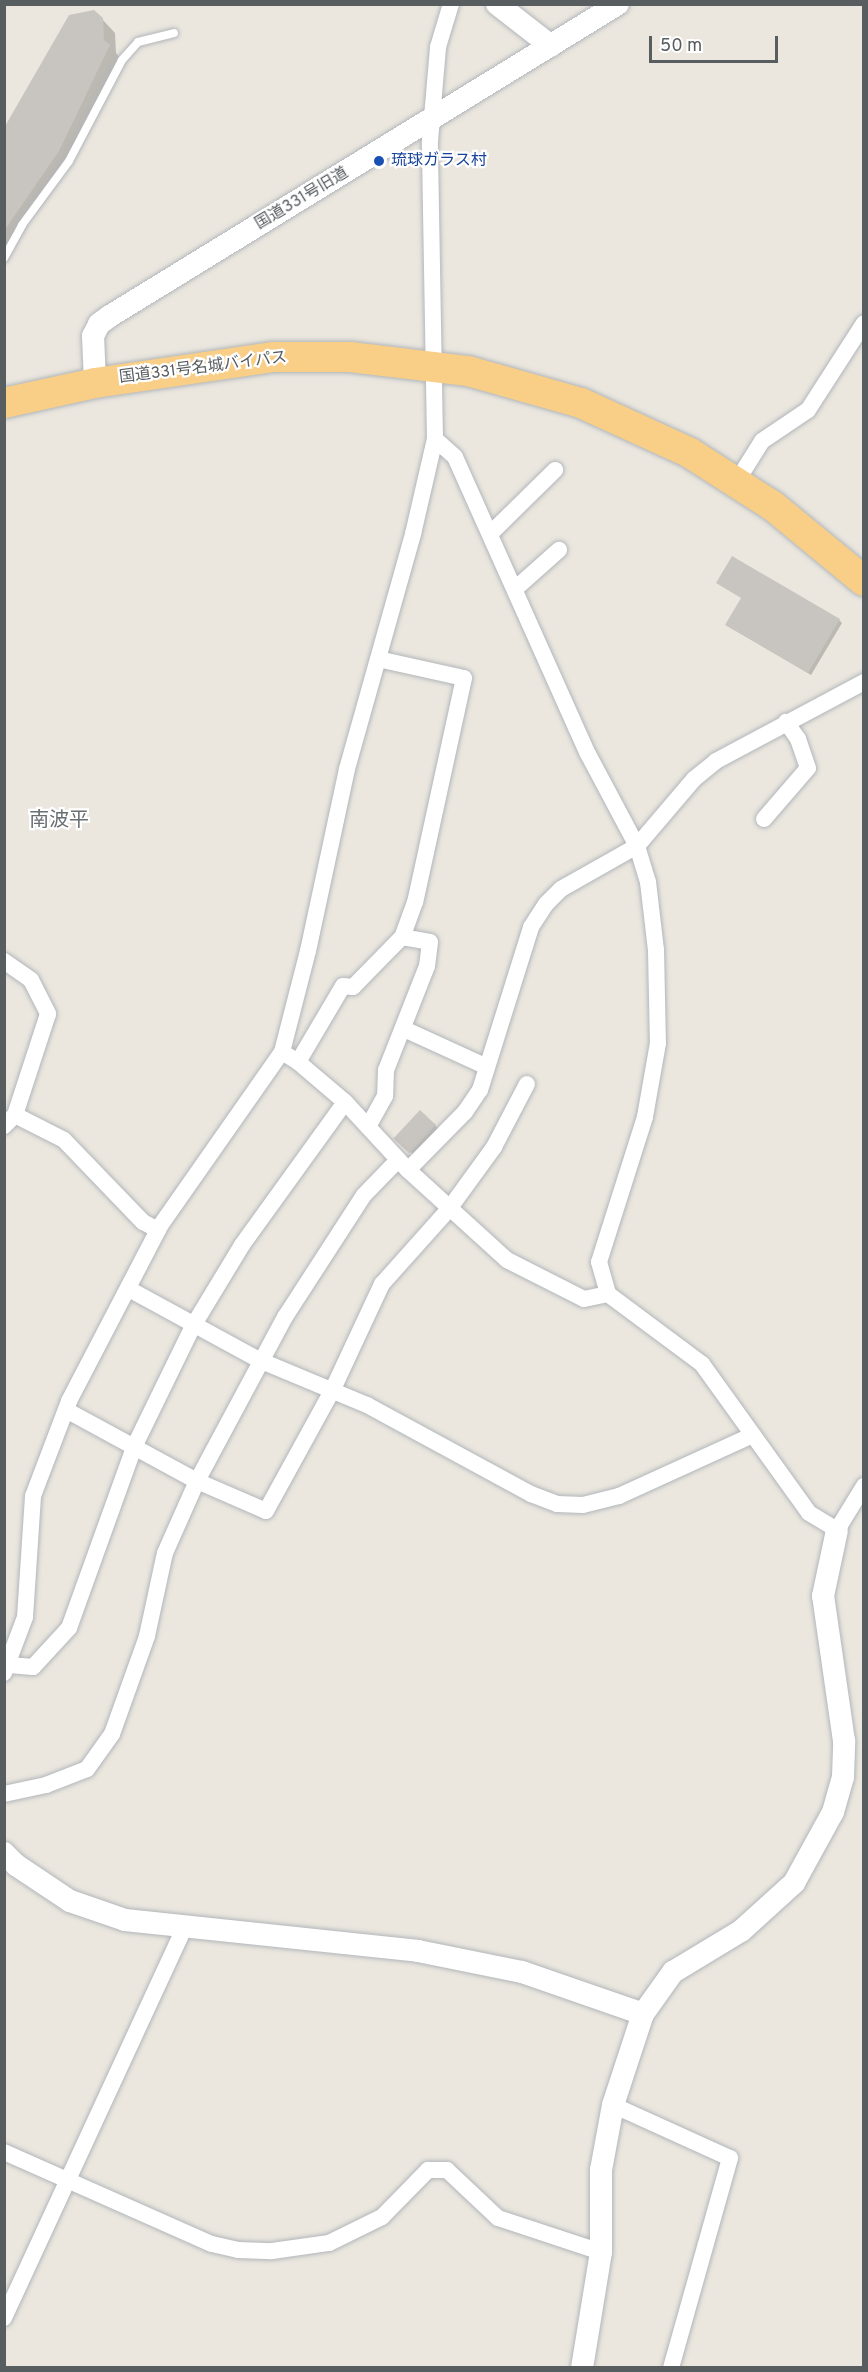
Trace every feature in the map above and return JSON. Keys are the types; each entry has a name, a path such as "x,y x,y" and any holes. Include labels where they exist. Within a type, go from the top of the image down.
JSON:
{"highway":[{"name":"国道331号名城バイパス","path":"4,403 95,383 274,357 350,357 435,364 518,383 581,404 652,433 736,481 816,539 864,581"}],"street":[{"path":"345,1102 242,1245 193,1326 134,1447 69,1628 33,1667 7,1669 25,1617 33,1496 66,1410 158,1230 282,1052 347,768 413,534 435,439 432,120 438,47 451,4"},
{"path":"497,4 551,46"},
{"name":"国道331号旧道","path":"95,383 91,350 99,324 618,4"},
{"path":"736,481 762,441 808,410 864,322"},
{"path":"435,439 455,457 588,754 637,846 648,882 656,950 658,1043 645,1117 599,1262 608,1294 702,1364 809,1513 837,1530"},
{"path":"491,533 555,471"},
{"path":"515,589 559,550"},
{"path":"298,1062 343,986 353,987 402,937 415,902 464,678 378,659"},
{"path":"4,1794 46,1785 87,1769 112,1734 147,1636 165,1553 197,1481 259,1360 364,1195 465,1112 480,1090 485,1066 531,927 546,904 561,889 637,846 694,778 716,760 864,682"},
{"path":"764,819 808,768 798,739 786,722"},
{"path":"368,1127 386,1096 386,1070 404,1029 431,951 427,939 402,937"},
{"path":"4,961 32,980 48,1014 10,1121 64,1140 143,1222 158,1230"},
{"path":"404,1029 485,1066"},
{"path":"282,1052 298,1062 345,1102 403,1165 507,1260 584,1299 608,1294"},
{"path":"66,1410 197,1481 266,1511 332,1391 382,1284 449,1209 494,1147 527,1084"},
{"path":"129,1289 259,1360 367,1405 531,1494 557,1504 583,1505 619,1496 753,1435"},
{"path":"582,2367 601,2252 601,2170 613,2105 643,2014 673,1972 741,1931 794,1882 833,1812 843,1777 844,1741 823,1596 837,1530 864,1486"},
{"path":"4,1853 16,1865 70,1901 124,1920 418,1951 522,1971 643,2014"},
{"path":"4,2318 185,1926"},
{"path":"613,2105 730,2158 671,2367"},
{"path":"4,2152 212,2244 238,2250 272,2251 329,2243 382,2217 428,2170 447,2170 498,2218 601,2252"}],"lane":[{"path":"4,258 22,225 80,143 122,60 138,42 174,33"}],"building":[{"path":"94,10 103,18 104,40 110,45 59,151 4,231 4,128 69,15"},
{"path":"732,556 840,619 808,673 725,625 741,598 716,583"},
{"path":"420,1110 436,1125 409,1154 393,1139"}],"place":[{"name":"琉球ガラス村","path":"379,161"}],"district":[{"name":"南波平","path":"59,821"}]}
